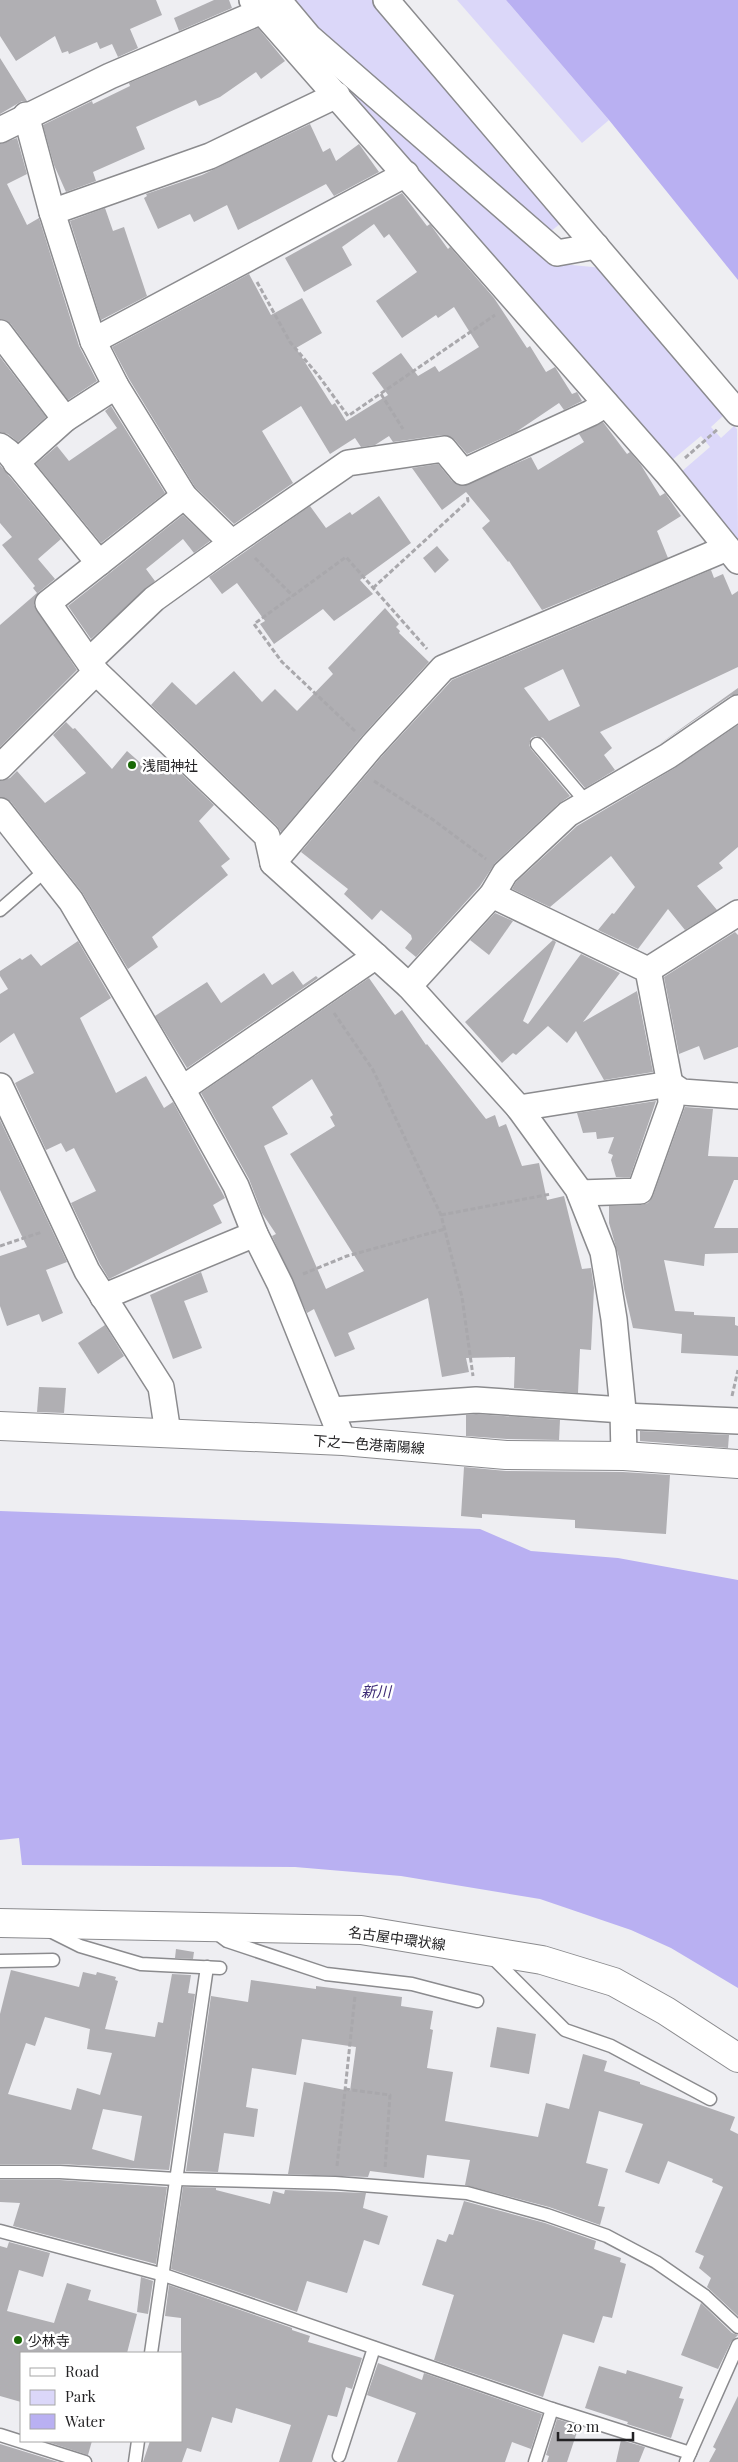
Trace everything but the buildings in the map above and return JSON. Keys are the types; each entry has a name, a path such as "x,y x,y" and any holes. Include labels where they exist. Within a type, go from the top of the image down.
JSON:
{"main road":[{"name":"下之一色港南陽線","path":"0,1426 343,1441 506,1455 624,1456 738,1464"},
{"name":"名古屋中環状線","path":"0,1923 361,1930 542,1960 614,1982 666,2011 738,2058"}],"street":[{"path":"386,0 738,413"},
{"path":"0,130 26,115 264,4 303,44 557,254 596,246"},
{"path":"273,863 372,746 443,668 732,555 667,473 337,95 303,44"},
{"path":"52,212 210,156 337,95"},
{"path":"26,115 52,212 93,341 116,386 184,496 234,541"},
{"path":"93,341 406,174"},
{"path":"0,334 66,420"},
{"path":"99,563 8,455 66,420 116,386"},
{"path":"0,767 154,599 234,541 348,463 444,449 463,472 591,413 606,404"},
{"path":"184,496 48,604 92,667 267,836 273,863 409,986 519,1108 579,1191 603,1252 614,1319 623,1413 624,1456"},
{"path":"409,986 492,895 505,873 568,814 668,756 738,708"},
{"path":"0,811 71,901 182,1089 236,1186 255,1234 280,1284 343,1441"},
{"path":"492,895 648,970"},
{"path":"648,970 738,913"},
{"path":"182,1089 376,956"},
{"path":"579,1191 640,1191 671,1104 670,1084 648,970"},
{"path":"519,1108 670,1084 682,1092 738,1096"},
{"path":"0,1086 87,1271 161,1387 168,1433"},
{"path":"103,1297 255,1234"},
{"path":"332,1410 476,1400 738,1422"}],"lane":[{"path":"537,744 587,803"},
{"path":"0,910 46,870"},
{"path":"36,1924 80,1946 141,1964 220,1968"},
{"path":"209,1927 227,1941 326,1974 412,1984 477,2001"},
{"path":"485,1951 565,2030 611,2046 710,2099"},
{"path":"0,1961 53,1960"},
{"path":"151,2352 164,2275 207,1967"},
{"path":"0,2172 60,2172 176,2179 335,2183 467,2193 547,2215 607,2236 656,2262 705,2296 738,2327"},
{"path":"0,2231 164,2275 688,2457 738,2345"},
{"path":"339,2456 374,2348"},
{"path":"534,2462 552,2409"},
{"path":"0,2435 20,2441"},
{"path":"22,2442 85,2462"},
{"path":"134,2462 138,2442"}],"path":[{"path":"246,260 290,342 318,374 348,416 516,300"},
{"path":"381,394 418,453"},
{"path":"705,440 715,432"},
{"path":"373,588 468,501 463,472"},
{"path":"234,541 293,596"},
{"path":"372,746 337,716 282,662 254,624 346,557 443,668"},
{"path":"354,767 432,818 505,873"},
{"path":"321,994 373,1070 442,1215 462,1297 476,1400"},
{"path":"442,1215 579,1191"},
{"path":"0,1246 64,1224"},
{"path":"280,1284 347,1256 445,1229"},
{"path":"335,2183 357,1978"},
{"path":"345,2090 390,2095 384,2186"}],"green space":[{"path":"287,0 374,0 565,220 546,235 313,29"},
{"path":"457,0 506,0 609,120 582,143"},
{"path":"332,71 551,263 603,268 724,415 711,427 721,438 734,426 737,429 738,542 681,472 710,447 701,436 671,461"}],"water":[{"path":"506,0 738,0 738,280 609,120"},
{"name":"新川","path":"0,1511 480,1529 531,1551 618,1558 738,1580 738,1988 671,1948 631,1930 540,1899 401,1876 295,1867 22,1865 19,1838 0,1840"}],"place":[{"name":"浅間神社","path":"132,765"},
{"name":"少林寺","path":"18,2340"}]}
